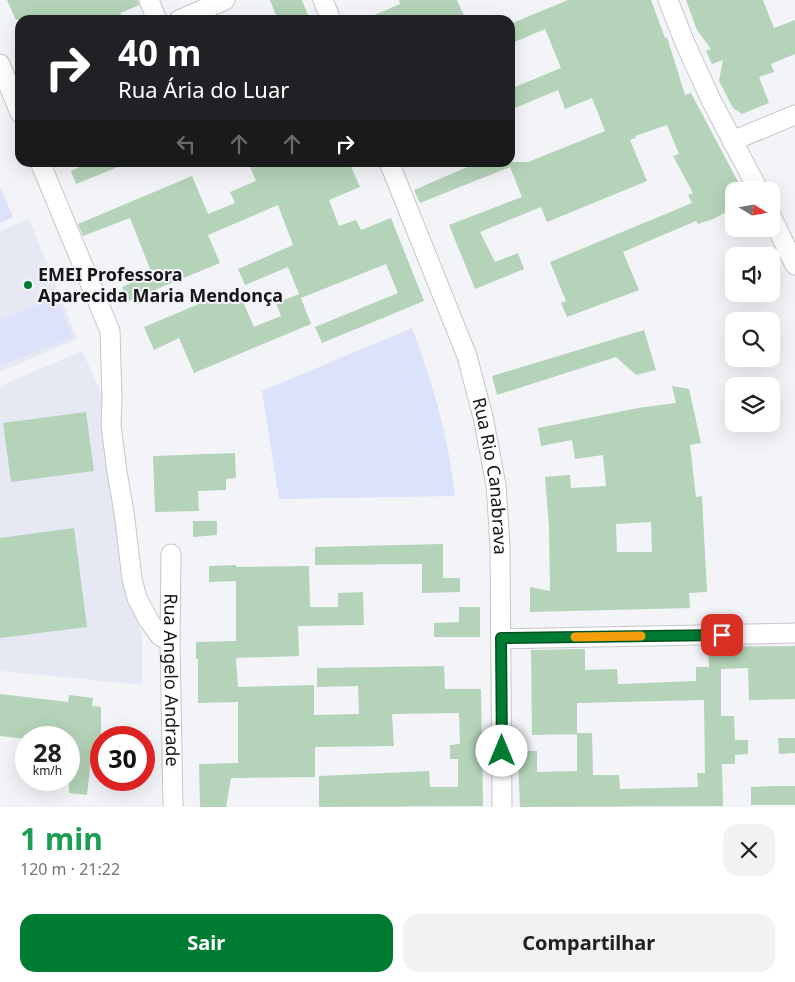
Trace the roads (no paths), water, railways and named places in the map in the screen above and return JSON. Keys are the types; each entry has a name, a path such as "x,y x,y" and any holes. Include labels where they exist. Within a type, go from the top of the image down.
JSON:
{"street":[{"path":"149,0 156,15"},
{"path":"190,15 225,0"},
{"path":"324,0 329,15"},
{"path":"668,0 703,84 754,182"},
{"path":"0,64 15,88"},
{"path":"732,141 795,115"},
{"path":"42,167 110,331 111,424 132,580 142,610 160,636 170,641"},
{"name":"Rua Rio Canabrava","path":"392,167 467,356 483,417 496,484 500,545 502,807"},
{"path":"780,234 795,265"},
{"name":"Rua Angelo Andrade","path":"171,554 170,641 173,807"},
{"path":"501,638 795,633"}],"place":[{"name":"EMEI Professora Aparecida Maria Mendonça","path":"28,285"}]}
